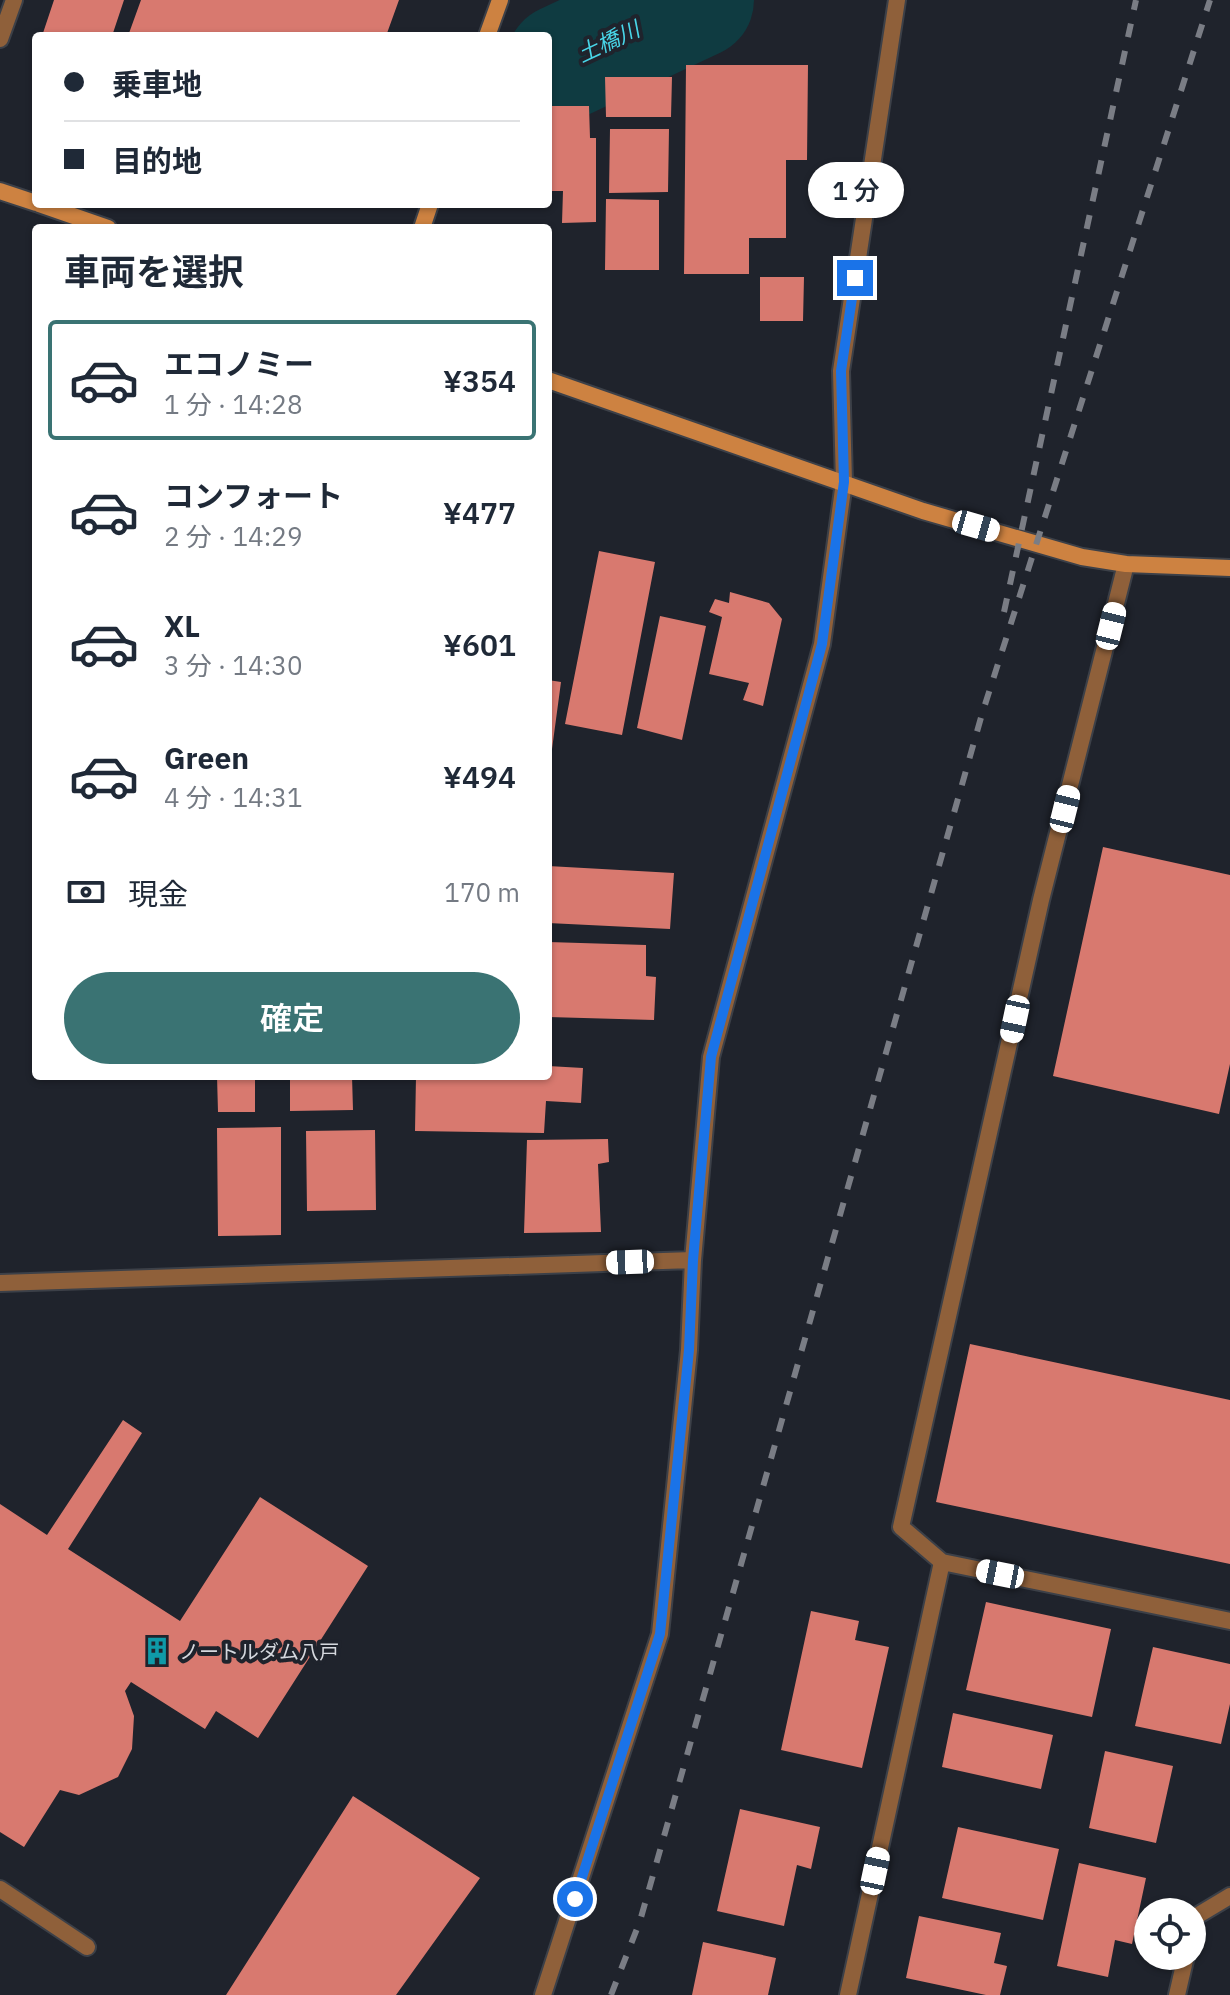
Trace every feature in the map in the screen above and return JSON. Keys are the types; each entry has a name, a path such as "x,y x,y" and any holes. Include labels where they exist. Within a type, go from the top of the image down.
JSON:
{"street":[{"path":"0,39 14,0"},
{"path":"488,32 500,0"},
{"path":"543,1995 660,1634 689,1350 693,1260 711,1057 822,644 844,482 841,371 897,0"},
{"path":"0,191 32,202"},
{"path":"49,208 96,224"},
{"path":"552,381 923,511 1082,557 1126,564 1230,568"},
{"path":"1126,564 1041,900 901,1527 942,1562 1230,1621"},
{"path":"0,1283 693,1260"},
{"path":"848,1995 942,1562"},
{"path":"0,1889 87,1947"},
{"path":"1206,1910 1230,1896"},
{"path":"1177,1995 1183,1970"}],"building":[{"path":"54,0 124,0 113,32 43,32"},
{"path":"141,0 399,0 387,32 129,32"},
{"path":"686,65 808,65 807,160 786,160 786,238 749,238 749,274 684,274"},
{"path":"605,77 672,77 671,117 606,117"},
{"path":"552,106 589,106 590,138 596,138 596,222 562,223 563,191 552,191"},
{"path":"610,129 669,129 668,192 609,193"},
{"path":"606,199 659,200 659,270 605,270"},
{"path":"760,277 804,277 803,321 760,321"},
{"path":"599,551 655,562 622,735 565,724"},
{"path":"730,592 769,603 782,619 763,706 743,700 749,683 709,674 722,617 709,612 715,599 729,603"},
{"path":"660,616 706,626 682,740 637,728"},
{"path":"552,681 561,682 552,749"},
{"path":"1103,847 1230,875 1230,1064 1219,1114 1053,1076"},
{"path":"552,866 674,873 670,929 552,923"},
{"path":"552,942 646,945 646,976 656,977 654,1020 552,1017"},
{"path":"552,1066 583,1068 581,1103 546,1101 544,1133 415,1131 416,1080 552,1080"},
{"path":"217,1080 255,1080 255,1112 218,1112"},
{"path":"290,1080 352,1080 353,1110 290,1111"},
{"path":"281,1127 281,1235 218,1236 217,1128"},
{"path":"375,1130 376,1210 307,1211 306,1131"},
{"path":"608,1139 609,1162 598,1164 601,1232 524,1233 527,1140"},
{"path":"970,1344 1230,1400 1230,1564 936,1502"},
{"name":"ノートルダム八戸","path":"123,1420 142,1433 68,1549 180,1621 260,1497 368,1566 258,1738 216,1711 205,1729 131,1682 125,1691 134,1716 132,1749 118,1777 79,1795 60,1790 24,1847 0,1832 0,1504 47,1535"},
{"path":"986,1602 1111,1629 1092,1717 966,1690"},
{"path":"811,1611 859,1621 855,1640 889,1647 862,1768 781,1750"},
{"path":"1153,1647 1230,1664 1230,1704 1221,1744 1135,1726"},
{"path":"953,1713 1053,1735 1041,1789 942,1767"},
{"path":"1105,1751 1173,1766 1156,1843 1089,1828"},
{"path":"353,1796 480,1878 396,1995 226,1995"},
{"path":"740,1809 820,1827 811,1869 797,1865 784,1926 717,1911"},
{"path":"958,1827 1059,1849 1043,1920 942,1898"},
{"path":"1079,1863 1146,1878 1142,1898 1134,1898 1132,1944 1115,1940 1108,1977 1057,1966"},
{"path":"919,1916 1001,1933 994,1963 1007,1966 1000,1995 986,1995 906,1978"},
{"path":"703,1942 776,1958 768,1995 692,1995"}],"waterway":[{"name":"土橋川","path":"564,62 696,0"}],"railway":[{"path":"1004,612 1136,0"},
{"path":"611,1995 640,1921 982,714 1210,0"}],"place":[{"name":"ノートルダム八戸","path":"157,1651"}],"route":[{"path":"575,1899 660,1634 689,1350 693,1260 711,1057 822,644 844,482 841,371 855,278"}]}
